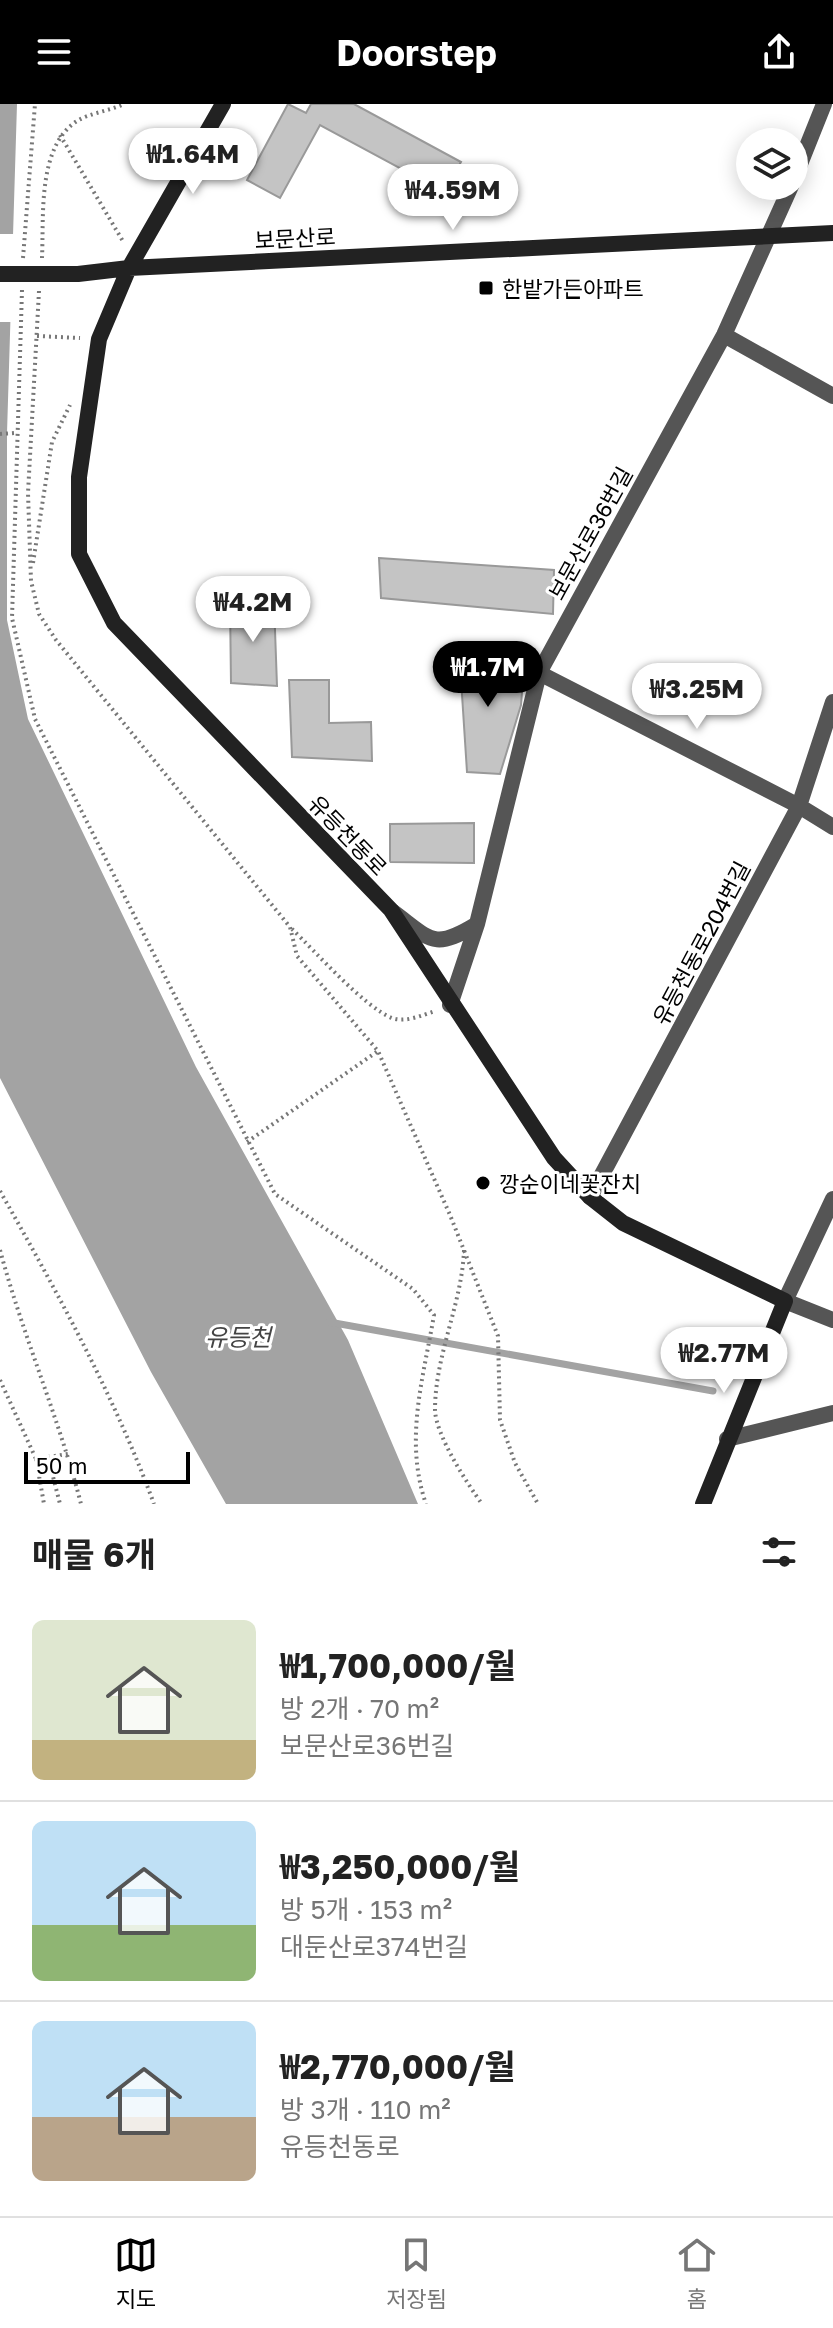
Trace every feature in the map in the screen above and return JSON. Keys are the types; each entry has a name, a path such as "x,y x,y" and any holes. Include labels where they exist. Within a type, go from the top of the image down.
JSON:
{"main road":[{"name":"유등천동로","path":"223,104 129,268 99,339 79,477 79,554 114,623 391,910 450,1005 554,1158 590,1197 623,1223 785,1301"},
{"name":"보문산로","path":"0,274 78,274 129,268 833,233"},
{"path":"703,1504 785,1301"}],"street":[{"path":"808,144 824,104"},
{"name":"보문산로36번길","path":"450,1005 477,924 539,673 724,335 785,200"},
{"path":"724,335 833,396"},
{"path":"539,673 799,806 833,827"},
{"name":"유등천동로204번길","path":"590,1197 799,806 833,702"},
{"path":"391,910 432,940 450,941 477,924"},
{"path":"833,1199 785,1301 833,1320"},
{"path":"727,1439 833,1413"}],"path":[{"path":"23,268 35,104"},
{"path":"60,135 121,236"},
{"path":"22,283 15,433 12,618 35,719 275,1194 413,1289 434,1315 414,1432 415,1472 426,1504"},
{"path":"36,336 92,339"},
{"path":"31,581 52,442 64,414 91,381"},
{"path":"0,434 15,433"},
{"path":"290,927 374,1007 394,1019 417,1017 450,1005"},
{"path":"247,1142 378,1051"},
{"path":"0,1191 60,1299 135,1454 154,1504"},
{"path":"482,1504 456,1462 435,1412 441,1365 454,1318 464,1247 498,1336 500,1420 515,1463 538,1504"},
{"path":"0,1250 17,1314 68,1454 81,1504"},
{"path":"0,1380 36,1459 44,1504"},
{"path":"36,1459 68,1454"},
{"path":"48,1457 60,1504"}],"water":[{"name":"유등천","path":"0,104 17,104 7,433 7,620 28,719 196,1067 348,1340 418,1504 226,1504 151,1372 0,1078"}],"pier":[{"path":"0,234 16,234 14,322 0,322"}],"building":[{"path":"288,104 306,113 311,104 354,104 461,162 444,192 320,125 280,198 247,180"},
{"path":"379,558 554,570 553,614 381,598"},
{"path":"274,602 277,686 231,683 230,603"},
{"path":"488,647 489,667 524,667 521,705 500,774 467,772 459,648"},
{"path":"289,680 329,680 329,723 371,722 372,761 292,757"},
{"path":"474,823 474,863 390,862 390,824"}],"waterway":[{"path":"329,1322 713,1391"}],"place":[{"name":"한밭가든아파트","path":"486,288"},
{"name":"깡순이네꽃잔치","path":"483,1183"}]}
